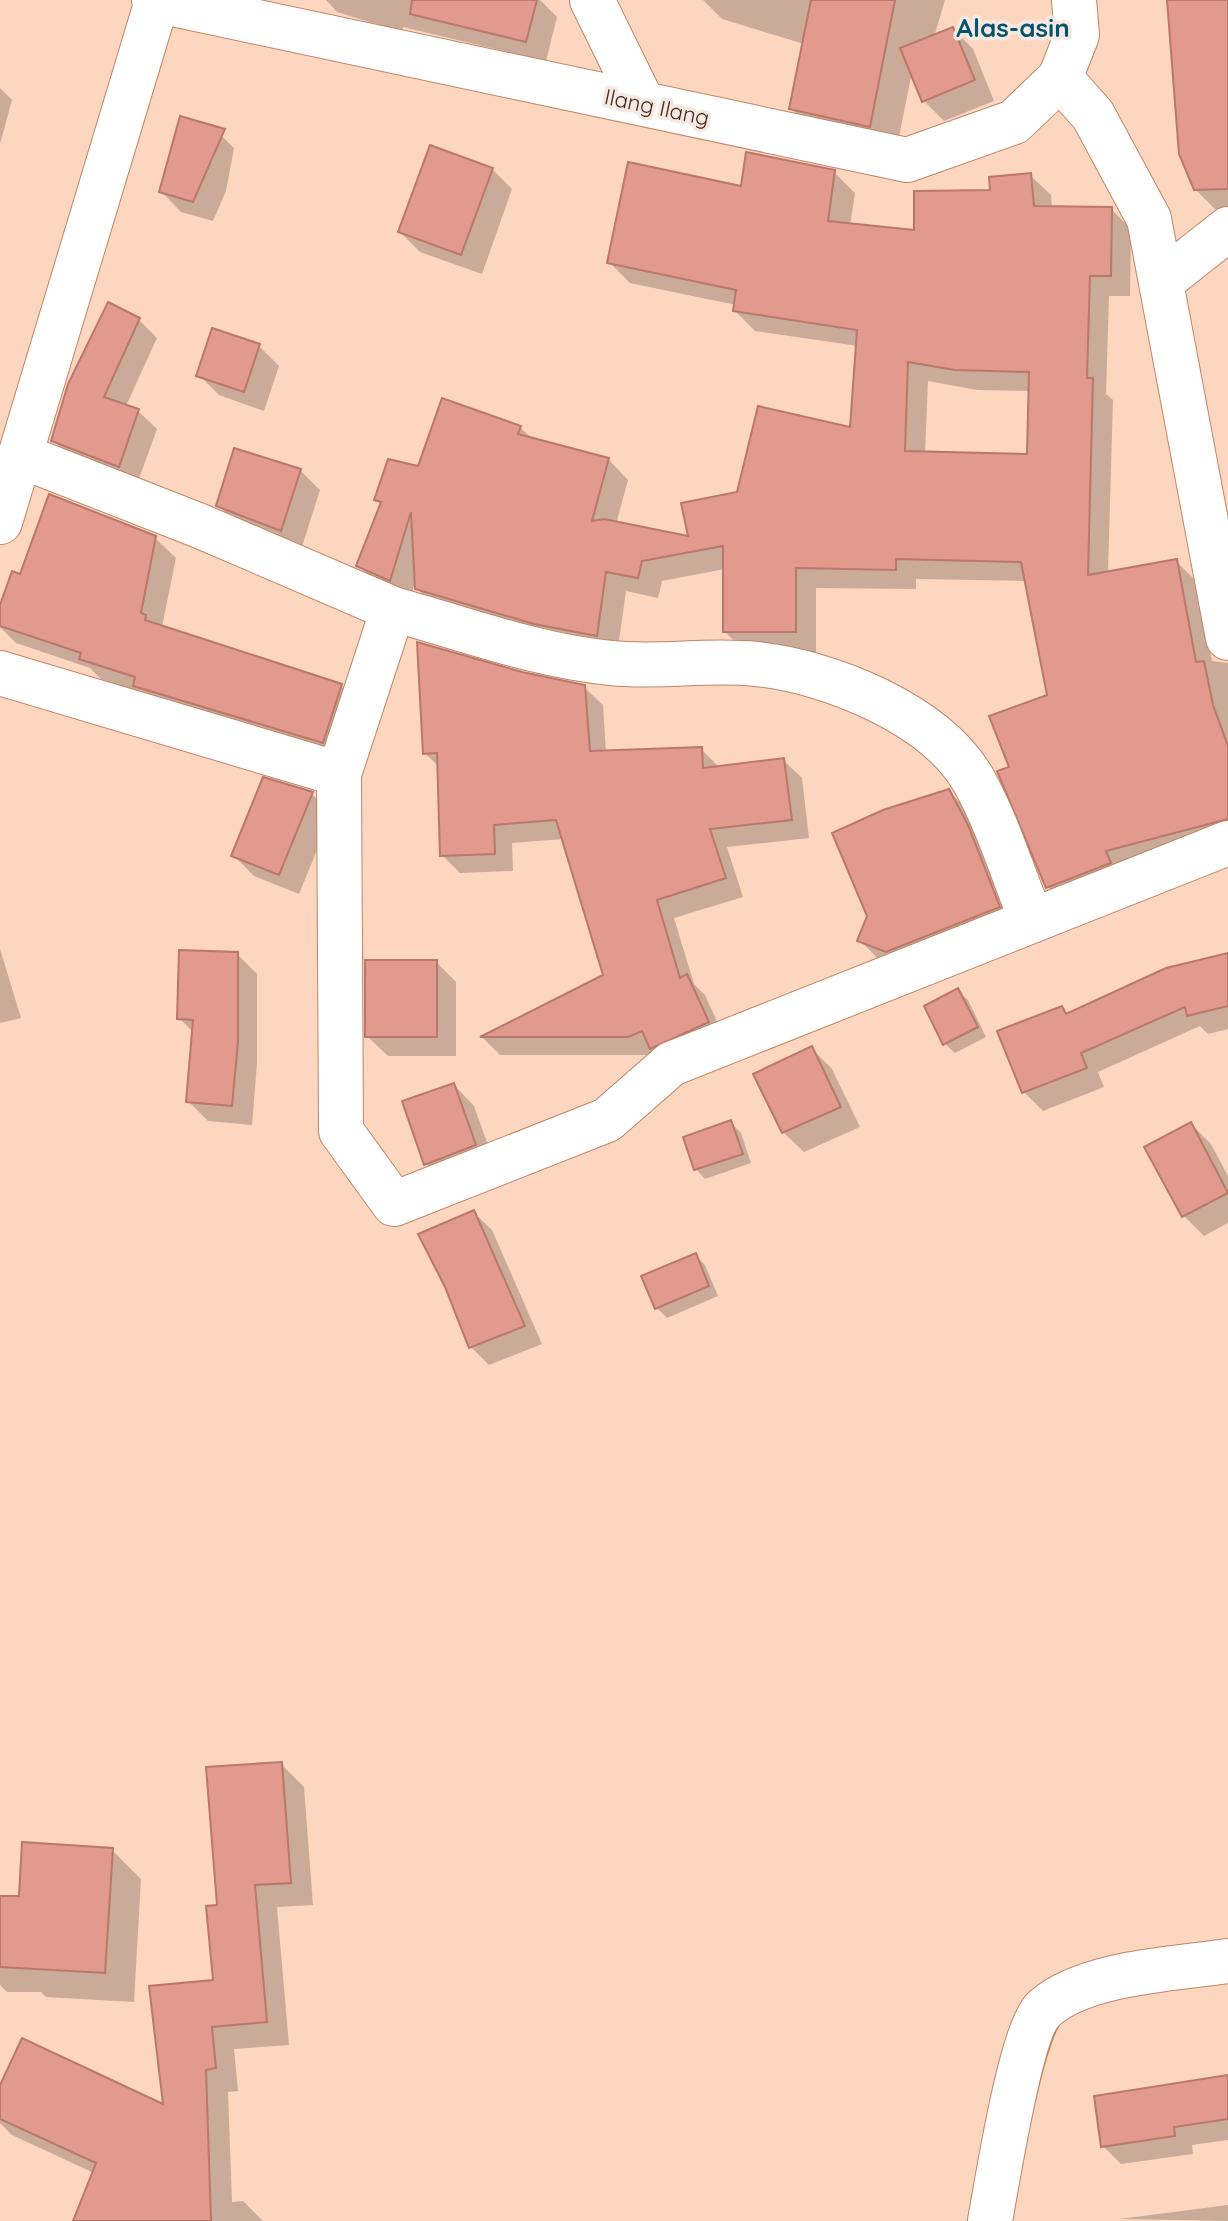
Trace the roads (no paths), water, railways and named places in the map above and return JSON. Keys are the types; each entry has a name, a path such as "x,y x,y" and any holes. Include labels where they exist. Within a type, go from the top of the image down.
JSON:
{"street":[{"path":"0,522 155,0"},
{"name":"Ilang Ilang","path":"155,0 907,160 1014,122 1060,78 1077,35 1074,0"},
{"path":"592,0 643,104"},
{"path":"1060,78 1093,115 1149,219 1228,638"},
{"path":"1161,282 1228,229"},
{"path":"21,456 200,526 393,609 569,658 614,664 753,663 806,671 902,712 936,738 973,779 1032,921"},
{"path":"393,609 339,774 341,1131 394,1204 607,1120 671,1064 1228,843"},
{"path":"0,673 339,774"},
{"path":"990,2221 1023,2054 1043,2009 1090,1984 1228,1961"}],"district":[{"name":"Alas-asin","path":"1013,27"}]}
